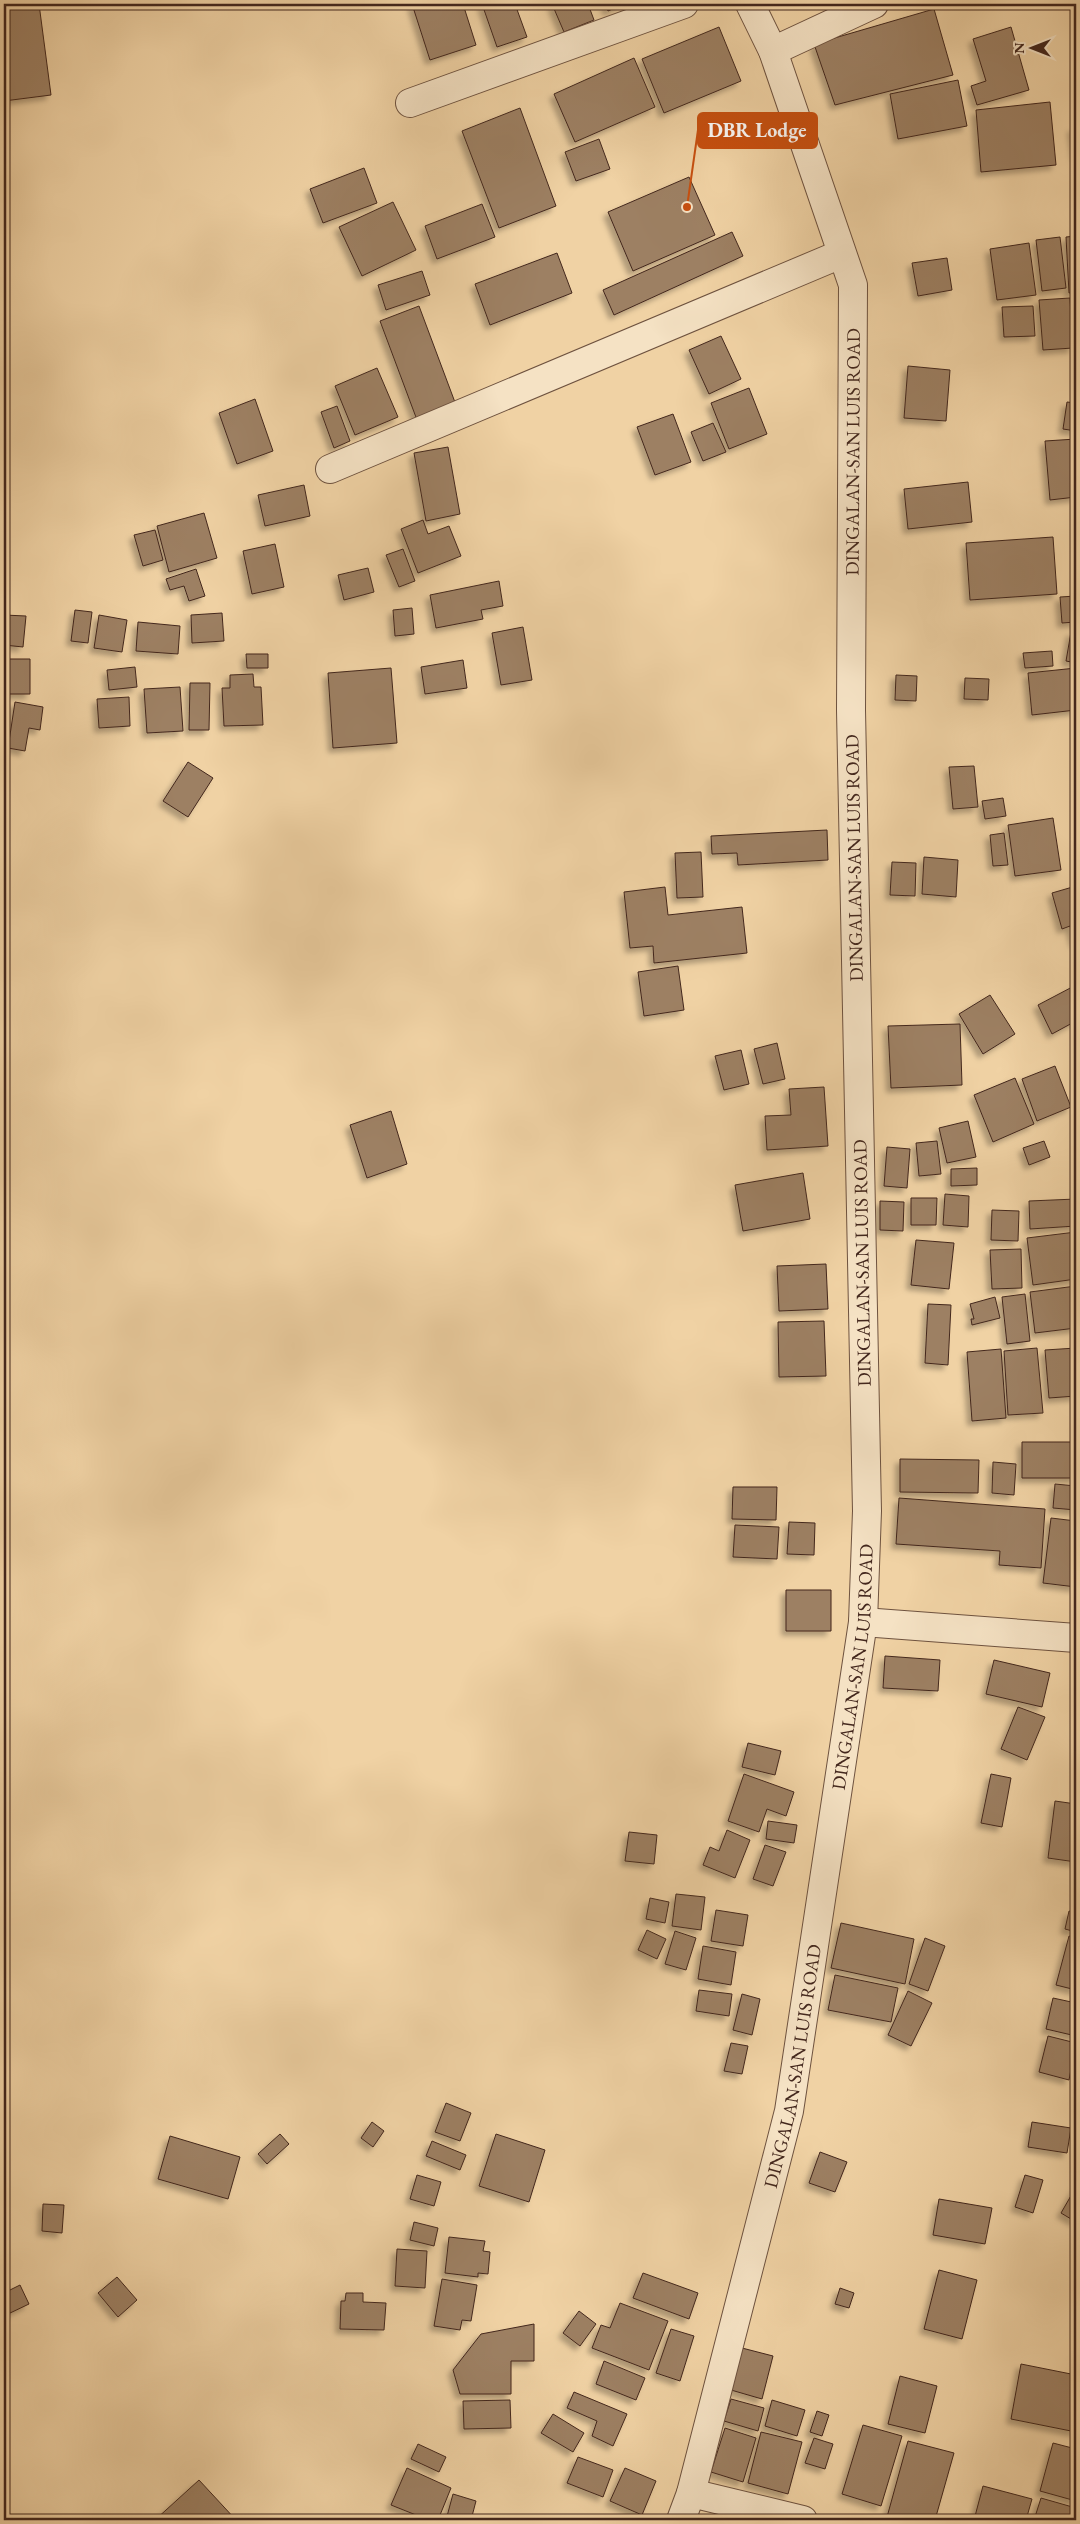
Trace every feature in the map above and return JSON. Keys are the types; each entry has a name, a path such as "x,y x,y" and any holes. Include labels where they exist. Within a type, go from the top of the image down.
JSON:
{"street":[{"path":"410,103 684,4"},
{"name":"DINGALAN-SAN LUIS ROAD","path":"681,2520 691,2493 789,2111 863,1622 867,1511 851,710 853,285 773,51 750,4"},
{"path":"773,51 874,4"},
{"path":"330,469 841,254"},
{"path":"863,1622 1076,1638"},
{"path":"691,2493 803,2520"}],"building":[{"path":"4,4 39,4 51,95 4,101"},
{"path":"412,4 463,4 476,45 430,60"},
{"path":"482,4 515,4 527,37 497,47"},
{"path":"552,4 588,4 594,20 564,32"},
{"path":"605,4 624,4 608,11"},
{"path":"934,9 953,75 835,105 814,44"},
{"path":"719,27 741,81 664,113 642,59"},
{"path":"1011,27 1029,90 977,105 971,86 986,81 973,39"},
{"path":"634,58 655,107 575,142 554,94"},
{"path":"958,80 967,126 898,139 890,94"},
{"path":"1050,102 1056,165 981,172 976,110"},
{"path":"520,108 556,206 499,228 462,131"},
{"path":"1076,127 1076,157 1072,128"},
{"path":"599,139 610,169 576,181 565,152"},
{"path":"364,168 377,203 323,223 310,189"},
{"path":"689,177 715,235 633,271 608,212"},
{"path":"393,202 416,250 362,276 339,227"},
{"path":"482,204 495,237 437,259 425,226"},
{"path":"732,232 743,256 614,315 603,290"},
{"path":"1076,236 1076,292 1069,293 1066,237"},
{"path":"1060,237 1066,288 1042,291 1036,240"},
{"path":"1029,243 1036,295 997,300 990,249"},
{"path":"557,253 572,293 490,325 475,284"},
{"path":"947,258 952,290 918,296 912,263"},
{"path":"422,271 430,295 386,310 378,285"},
{"path":"1070,298 1073,348 1043,350 1039,300"},
{"path":"419,306 456,405 417,420 380,321"},
{"path":"1033,306 1035,336 1004,337 1002,307"},
{"path":"721,336 741,379 709,394 689,350"},
{"path":"908,366 950,370 946,421 904,418"},
{"path":"377,368 398,417 355,435 335,386"},
{"path":"749,388 767,434 729,449 711,403"},
{"path":"255,399 273,451 237,464 219,413"},
{"path":"1067,402 1076,403 1076,431 1063,429"},
{"path":"337,406 350,441 334,448 321,412"},
{"path":"673,414 691,462 655,475 637,427"},
{"path":"713,423 726,452 703,461 691,432"},
{"path":"1076,439 1076,497 1050,500 1045,441"},
{"path":"448,447 460,514 426,521 414,453"},
{"path":"968,482 972,522 908,529 904,489"},
{"path":"304,485 310,516 265,526 258,495"},
{"path":"204,513 217,558 169,572 157,526"},
{"path":"423,520 428,534 449,526 461,556 418,573 401,529"},
{"path":"155,530 163,560 143,566 134,535"},
{"path":"1053,537 1057,594 970,600 966,543"},
{"path":"275,544 284,587 252,594 243,551"},
{"path":"403,549 415,581 399,587 386,555"},
{"path":"368,568 374,592 344,600 338,575"},
{"path":"196,569 205,596 189,601 184,586 170,590 166,579"},
{"path":"499,581 503,606 481,610 483,619 436,628 430,595"},
{"path":"1076,596 1076,622 1062,623 1060,597"},
{"path":"412,608 414,634 395,636 393,610"},
{"path":"75,610 92,612 88,643 71,641"},
{"path":"222,613 224,641 192,643 191,615"},
{"path":"4,615 26,616 23,647 4,645"},
{"path":"99,615 127,620 122,652 94,648"},
{"path":"138,622 180,626 178,654 136,651"},
{"path":"523,627 532,680 501,685 492,633"},
{"path":"1071,632 1076,633 1076,663 1066,661"},
{"path":"1052,651 1053,666 1025,668 1023,653"},
{"path":"246,654 268,654 268,668 247,668"},
{"path":"4,659 30,659 30,694 4,694"},
{"path":"463,660 467,688 425,694 421,667"},
{"path":"135,667 137,687 109,690 107,670"},
{"path":"391,668 397,743 333,748 328,673"},
{"path":"1076,668 1076,710 1032,715 1028,673"},
{"path":"253,674 254,687 261,687 263,725 224,726 222,688 230,688 230,675"},
{"path":"896,675 917,676 916,701 895,700"},
{"path":"965,678 989,679 988,700 964,699"},
{"path":"190,683 210,683 209,730 189,730"},
{"path":"180,687 183,731 147,733 144,689"},
{"path":"129,697 130,726 99,728 97,699"},
{"path":"15,702 43,707 40,730 29,728 25,751 8,748"},
{"path":"188,762 213,778 188,817 163,801"},
{"path":"974,766 978,807 953,809 949,767"},
{"path":"1003,798 1006,816 985,819 982,801"},
{"path":"1053,818 1061,870 1015,876 1008,825"},
{"path":"827,830 828,860 738,865 737,853 712,854 711,836"},
{"path":"1004,833 1008,865 993,866 990,835"},
{"path":"701,852 703,897 677,898 675,853"},
{"path":"924,857 958,860 956,897 922,894"},
{"path":"892,862 916,863 915,896 890,895"},
{"path":"1076,886 1075,944 1070,926 1062,929 1052,893"},
{"path":"665,887 668,915 742,907 747,953 654,963 653,946 630,948 624,892"},
{"path":"678,966 684,1010 644,1016 638,972"},
{"path":"1076,985 1076,1021 1052,1034 1038,1005"},
{"path":"990,995 1015,1034 983,1054 959,1014"},
{"path":"960,1024 962,1085 891,1088 888,1026"},
{"path":"777,1043 785,1079 763,1084 754,1049"},
{"path":"741,1050 749,1084 724,1090 715,1056"},
{"path":"1055,1066 1071,1107 1037,1121 1022,1079"},
{"path":"1015,1078 1034,1124 993,1142 974,1095"},
{"path":"824,1087 828,1146 767,1150 765,1116 791,1115 789,1089"},
{"path":"391,1111 407,1164 367,1178 350,1125"},
{"path":"968,1121 976,1157 947,1163 939,1128"},
{"path":"937,1141 941,1174 919,1176 916,1143"},
{"path":"1044,1141 1050,1157 1029,1165 1023,1148"},
{"path":"887,1147 910,1149 907,1188 884,1186"},
{"path":"977,1168 977,1185 951,1186 951,1169"},
{"path":"803,1173 810,1219 743,1231 735,1185"},
{"path":"945,1194 969,1196 968,1227 943,1225"},
{"path":"911,1198 937,1198 936,1225 911,1225"},
{"path":"1076,1199 1076,1226 1030,1229 1029,1201"},
{"path":"880,1201 904,1202 903,1231 880,1230"},
{"path":"992,1210 1019,1211 1018,1241 991,1240"},
{"path":"1076,1232 1076,1279 1033,1285 1027,1238"},
{"path":"916,1240 954,1243 949,1289 911,1285"},
{"path":"1021,1249 1022,1288 992,1289 990,1250"},
{"path":"826,1264 828,1309 779,1311 777,1266"},
{"path":"1076,1286 1076,1328 1035,1333 1030,1292"},
{"path":"1025,1294 1030,1341 1007,1344 1002,1297"},
{"path":"995,1297 1000,1318 972,1325 971,1319 974,1319 970,1304"},
{"path":"928,1304 951,1305 948,1365 925,1363"},
{"path":"824,1321 826,1376 779,1377 778,1322"},
{"path":"1037,1348 1043,1413 1008,1415 1004,1351"},
{"path":"1076,1348 1076,1396 1049,1398 1045,1350"},
{"path":"1001,1349 1006,1418 972,1421 967,1352"},
{"path":"1022,1442 1076,1442 1076,1478 1022,1478"},
{"path":"900,1459 979,1460 978,1493 900,1492"},
{"path":"993,1462 1016,1464 1014,1495 992,1493"},
{"path":"1055,1484 1076,1486 1076,1510 1053,1508"},
{"path":"733,1487 777,1487 776,1520 732,1519"},
{"path":"899,1498 1045,1509 1041,1568 999,1565 1000,1551 896,1544"},
{"path":"1051,1518 1076,1521 1076,1587 1043,1583"},
{"path":"789,1522 815,1523 814,1555 787,1554"},
{"path":"735,1525 779,1527 777,1559 733,1557"},
{"path":"786,1590 831,1590 831,1631 786,1631"},
{"path":"885,1656 940,1660 938,1691 883,1688"},
{"path":"994,1660 1050,1673 1042,1707 986,1694"},
{"path":"1018,1707 1045,1717 1027,1760 1001,1749"},
{"path":"748,1743 781,1751 775,1775 742,1767"},
{"path":"744,1774 794,1792 786,1816 767,1809 759,1832 728,1821"},
{"path":"991,1774 1011,1778 1002,1827 981,1823"},
{"path":"1055,1801 1076,1804 1076,1862 1048,1858"},
{"path":"768,1821 797,1825 794,1843 766,1839"},
{"path":"727,1830 750,1840 735,1878 703,1865 710,1847 719,1851"},
{"path":"629,1832 657,1835 654,1864 625,1861"},
{"path":"765,1845 786,1852 773,1886 753,1879"},
{"path":"676,1894 705,1897 701,1930 672,1926"},
{"path":"650,1898 669,1902 665,1923 646,1919"},
{"path":"716,1910 748,1915 743,1946 711,1941"},
{"path":"1069,1911 1076,1913 1076,1932 1065,1929"},
{"path":"841,1923 914,1939 905,1984 831,1968"},
{"path":"647,1930 666,1939 657,1959 638,1950"},
{"path":"675,1931 696,1938 686,1970 665,1964"},
{"path":"1069,1936 1076,1938 1076,1990 1056,1985"},
{"path":"925,1938 945,1946 928,1991 909,1984"},
{"path":"703,1946 736,1952 731,1985 698,1979"},
{"path":"835,1975 898,1988 891,2022 828,2010"},
{"path":"699,1990 732,1994 729,2016 696,2011"},
{"path":"908,1991 932,2003 911,2046 888,2035"},
{"path":"742,1994 760,1999 752,2035 733,2030"},
{"path":"1053,1998 1076,2003 1076,2036 1046,2029"},
{"path":"1048,2036 1076,2043 1069,2080 1039,2072"},
{"path":"731,2043 748,2046 742,2074 724,2071"},
{"path":"446,2103 471,2113 460,2141 435,2132"},
{"path":"372,2122 384,2131 373,2147 361,2138"},
{"path":"1032,2122 1071,2128 1067,2153 1028,2147"},
{"path":"280,2134 289,2144 267,2164 258,2154"},
{"path":"496,2134 545,2150 529,2202 479,2186"},
{"path":"170,2136 240,2157 228,2199 158,2179"},
{"path":"432,2141 466,2155 460,2170 426,2156"},
{"path":"820,2152 847,2162 835,2192 809,2183"},
{"path":"417,2175 441,2182 434,2206 410,2199"},
{"path":"1025,2175 1043,2180 1033,2213 1015,2207"},
{"path":"1076,2187 1076,2222 1061,2213"},
{"path":"939,2199 992,2208 985,2244 933,2235"},
{"path":"43,2204 64,2205 62,2233 42,2231"},
{"path":"414,2222 438,2228 434,2246 410,2240"},
{"path":"449,2237 485,2241 483,2251 490,2252 488,2274 478,2273 478,2277 445,2273"},
{"path":"397,2249 427,2251 425,2288 395,2286"},
{"path":"939,2270 977,2280 962,2339 924,2329"},
{"path":"643,2273 698,2293 689,2319 633,2298"},
{"path":"117,2277 137,2300 118,2317 98,2293"},
{"path":"442,2279 477,2285 471,2321 462,2320 460,2330 434,2326"},
{"path":"20,2285 29,2304 8,2314 4,2306 4,2293"},
{"path":"840,2288 854,2293 849,2308 835,2304"},
{"path":"346,2293 363,2293 363,2302 386,2303 384,2330 340,2329 341,2301 345,2301"},
{"path":"620,2303 668,2321 649,2370 592,2348 601,2325 610,2328"},
{"path":"579,2311 596,2324 580,2346 563,2333"},
{"path":"534,2324 534,2361 511,2361 511,2394 460,2394 453,2370 481,2334"},
{"path":"671,2329 694,2336 680,2381 656,2373"},
{"path":"742,2348 773,2356 762,2399 731,2390"},
{"path":"604,2361 645,2378 636,2400 596,2384"},
{"path":"1021,2364 1076,2375 1076,2432 1011,2419"},
{"path":"900,2376 937,2386 925,2433 888,2424"},
{"path":"574,2392 627,2414 613,2446 592,2436 597,2421 567,2408"},
{"path":"731,2399 764,2408 758,2431 724,2421"},
{"path":"510,2400 511,2428 464,2429 463,2401"},
{"path":"772,2400 805,2410 797,2436 765,2426"},
{"path":"817,2411 829,2415 822,2436 810,2432"},
{"path":"553,2414 584,2433 573,2452 541,2433"},
{"path":"863,2425 902,2436 881,2506 842,2494"},
{"path":"725,2428 756,2438 743,2482 711,2472"},
{"path":"761,2432 802,2442 788,2494 748,2483"},
{"path":"814,2438 833,2444 825,2469 805,2463"},
{"path":"908,2441 954,2453 935,2520 899,2520 887,2517"},
{"path":"1053,2443 1076,2449 1076,2501 1040,2491"},
{"path":"418,2444 446,2457 439,2472 411,2459"},
{"path":"578,2457 613,2470 603,2497 567,2483"},
{"path":"407,2468 451,2488 438,2520 414,2520 416,2515 391,2505"},
{"path":"625,2468 656,2481 642,2515 610,2501"},
{"path":"199,2480 236,2520 155,2520"},
{"path":"983,2486 1032,2499 1026,2520 974,2520"},
{"path":"453,2494 476,2501 471,2520 446,2520"},
{"path":"1041,2498 1076,2508 1076,2520 1034,2520"}],"place":[{"name":"DBR Lodge","path":"687,207"}]}
